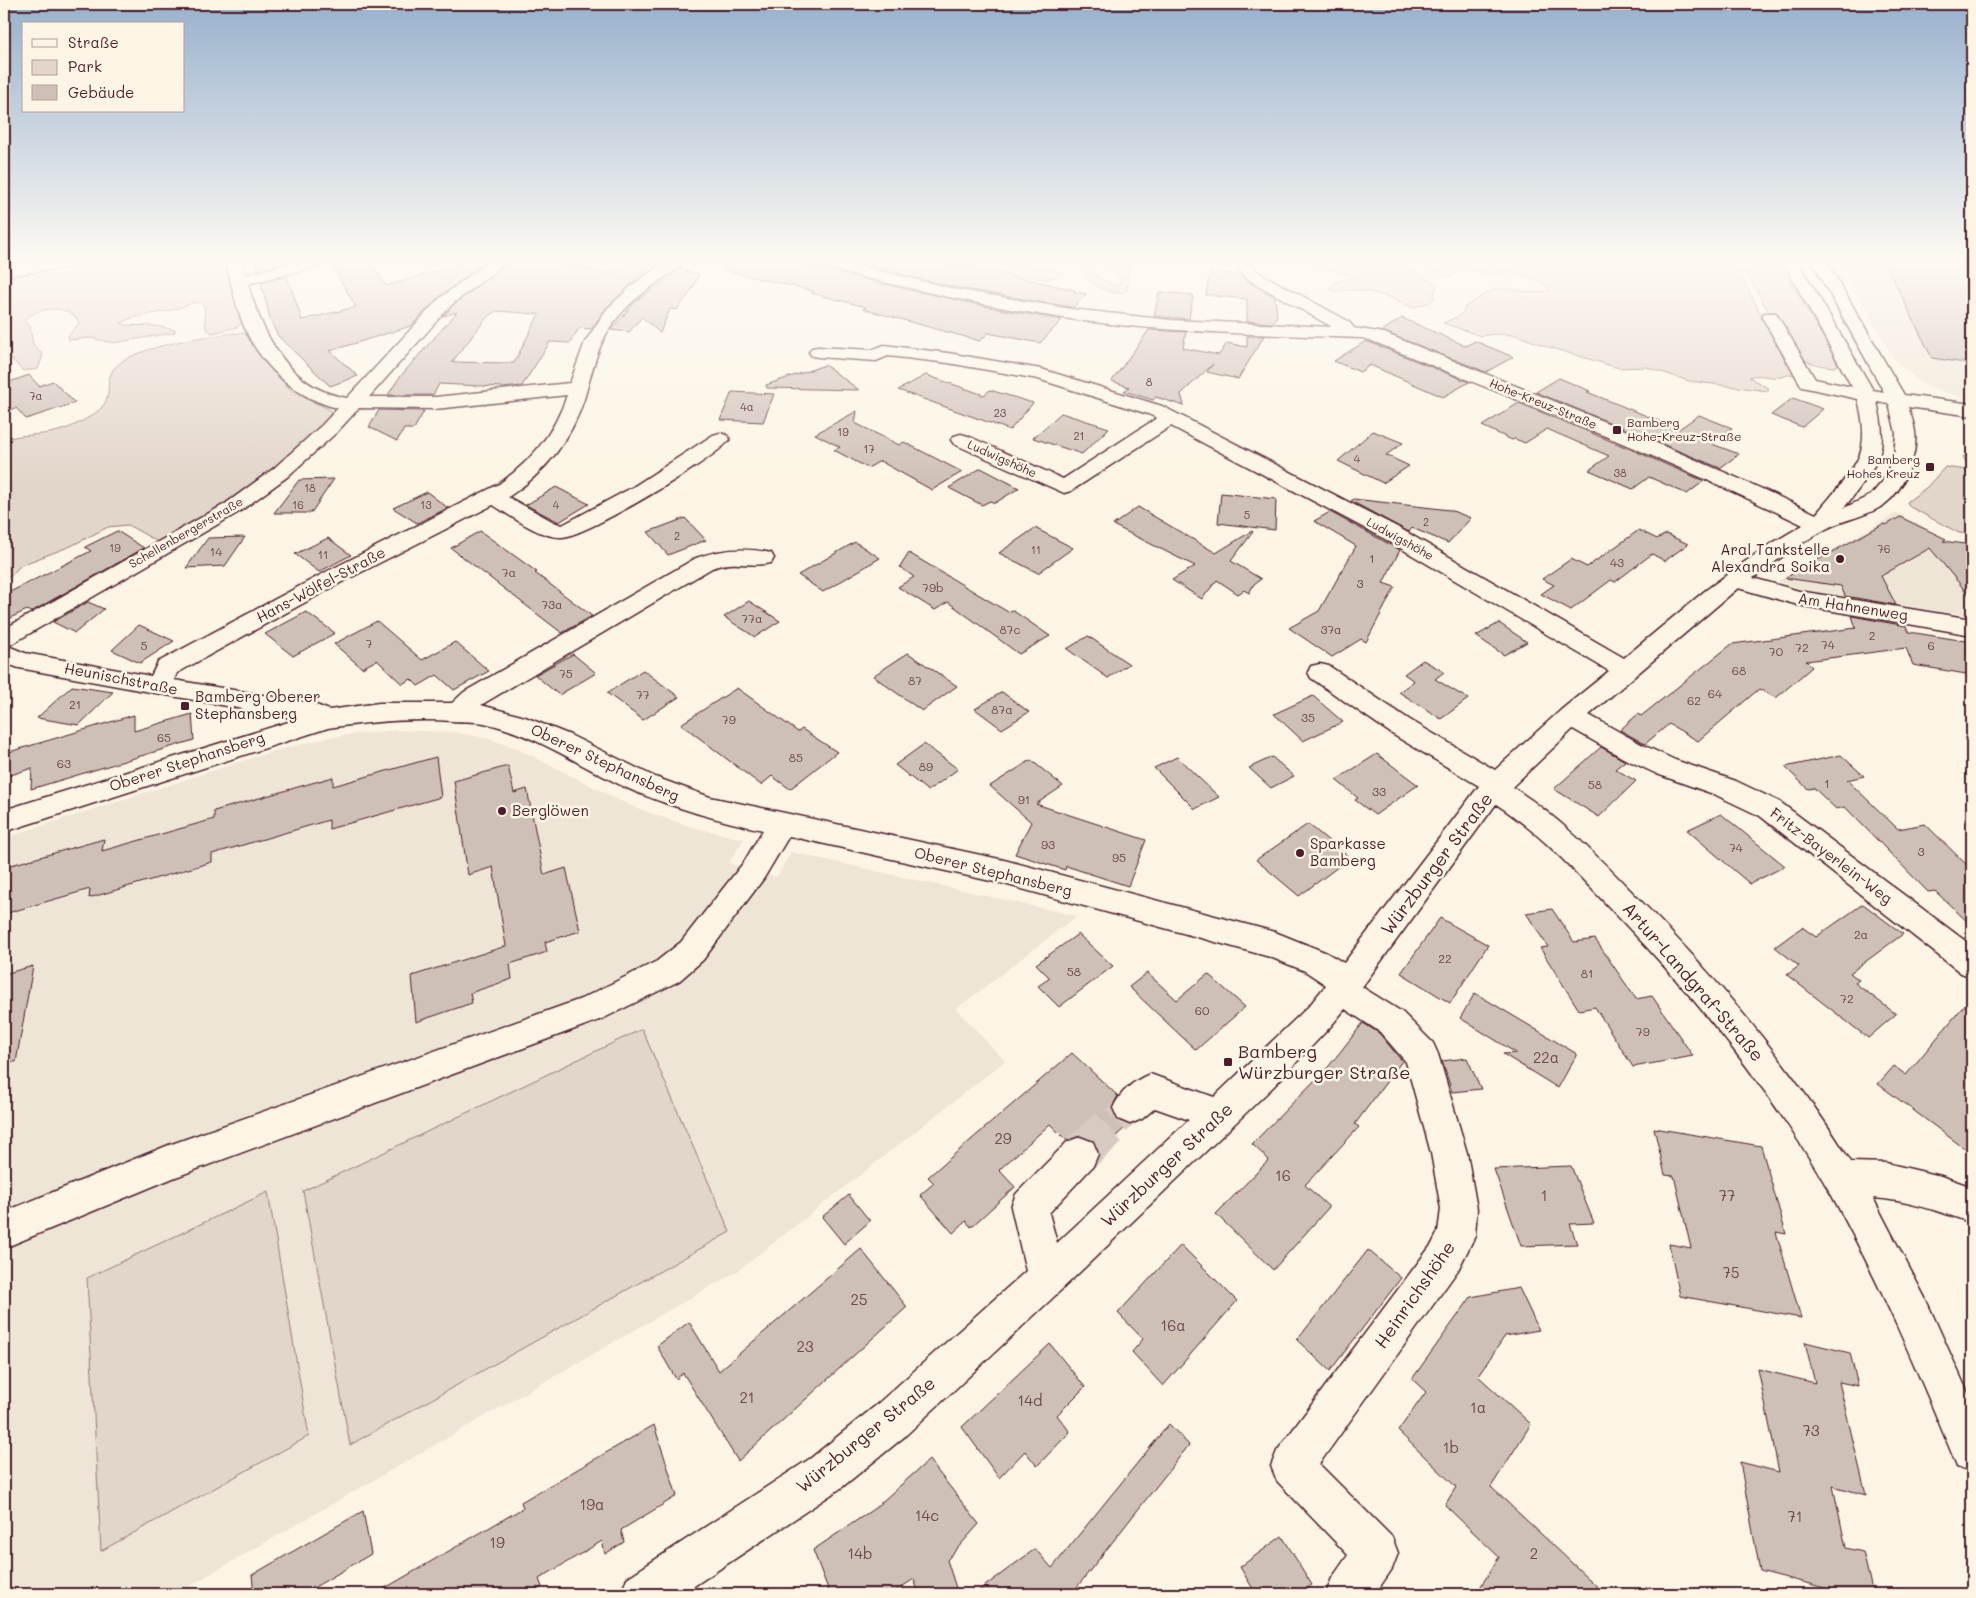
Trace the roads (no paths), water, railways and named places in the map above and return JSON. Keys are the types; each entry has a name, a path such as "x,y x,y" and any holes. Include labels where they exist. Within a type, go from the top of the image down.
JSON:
{"street":[{"path":"257,335 268,351 293,380 314,394 332,402 435,404 577,388"},
{"name":"Schellenbergerstraße","path":"4,639 232,508 303,454 416,335"},
{"name":"Hans-Wölfel-Straße","path":"159,685 167,668 334,577 494,497 514,485 549,450 565,427 590,348 598,335"},
{"name":"Hohe-Kreuz-Straße","path":"1367,335 1398,344 1622,437 1763,497 1819,524"},
{"path":"1781,335 1808,383 1866,395 1972,410"},
{"name":"Würzburger Straße","path":"1819,524 1846,492 1870,454 1873,432 1866,395 1832,335"},
{"name":"Würzburger Straße","path":"643,1594 826,1473 889,1422 1048,1278 1293,1044 1382,938 1495,786 1570,716 1714,595 1772,554 1819,524 1878,499 1891,484 1904,456 1906,433 1897,399 1860,335"},
{"name":"Ludwigshöhe","path":"818,352 876,356 884,350 998,366 1041,374 1147,407 1393,534 1625,669"},
{"name":"Ludwigshöhe","path":"961,440 1064,487 1170,418"},
{"path":"494,497 552,530 564,532 589,522 720,439"},
{"path":"458,712 486,690 704,563 720,556 734,555 764,558"},
{"name":"Am Hahnenweg","path":"1736,580 1798,598 1972,626"},
{"name":"Heunischstraße","path":"4,653 19,660 212,696 311,712 327,719"},
{"name":"Artur-Landgraf-Straße","path":"1320,672 1401,727 1495,786 1516,802 1578,857 1671,952 1717,1004 1772,1073 1842,1179 1885,1256 1972,1451"},
{"name":"Oberer Stephansberg","path":"4,821 327,719 379,712 458,712 482,714 516,723 561,742 645,784 706,807 1004,872 1275,945 1316,962 1344,985"},
{"name":"Fritz-Bayerlein-Weg","path":"1570,716 1632,751 1666,767 1726,788 1770,808 1972,964"},
{"path":"4,1230 170,1162 591,1009 668,971 692,951 754,870 782,824"},
{"name":"Heinrichshöhe","path":"1344,985 1391,1022 1421,1054 1450,1153 1458,1209 1456,1236 1445,1257 1292,1466 1376,1553 1348,1594"},
{"path":"1130,1108 1150,1090 1219,1115"},
{"path":"1048,1278 1028,1207 1080,1154"},
{"path":"1842,1179 1886,1181 1941,1194 1972,1204"}],"tunnel":[{"path":"1116,1121 1130,1108"},
{"path":"1080,1154 1117,1120"}],"place":[{"name":"Bamberg Hohe-Kreuz-Straße","path":"1617,430"},
{"name":"Bamberg Hohes Kreuz","path":"1930,467"},
{"name":"Aral Tankstelle Alexandra Soika","path":"1840,559"},
{"name":"Bamberg Oberer Stephansberg","path":"185,706"},
{"name":"Berglöwen","path":"502,811"},
{"name":"Sparkasse Bamberg","path":"1300,853"},
{"name":"Bamberg Würzburger Straße","path":"1228,1062"}]}
